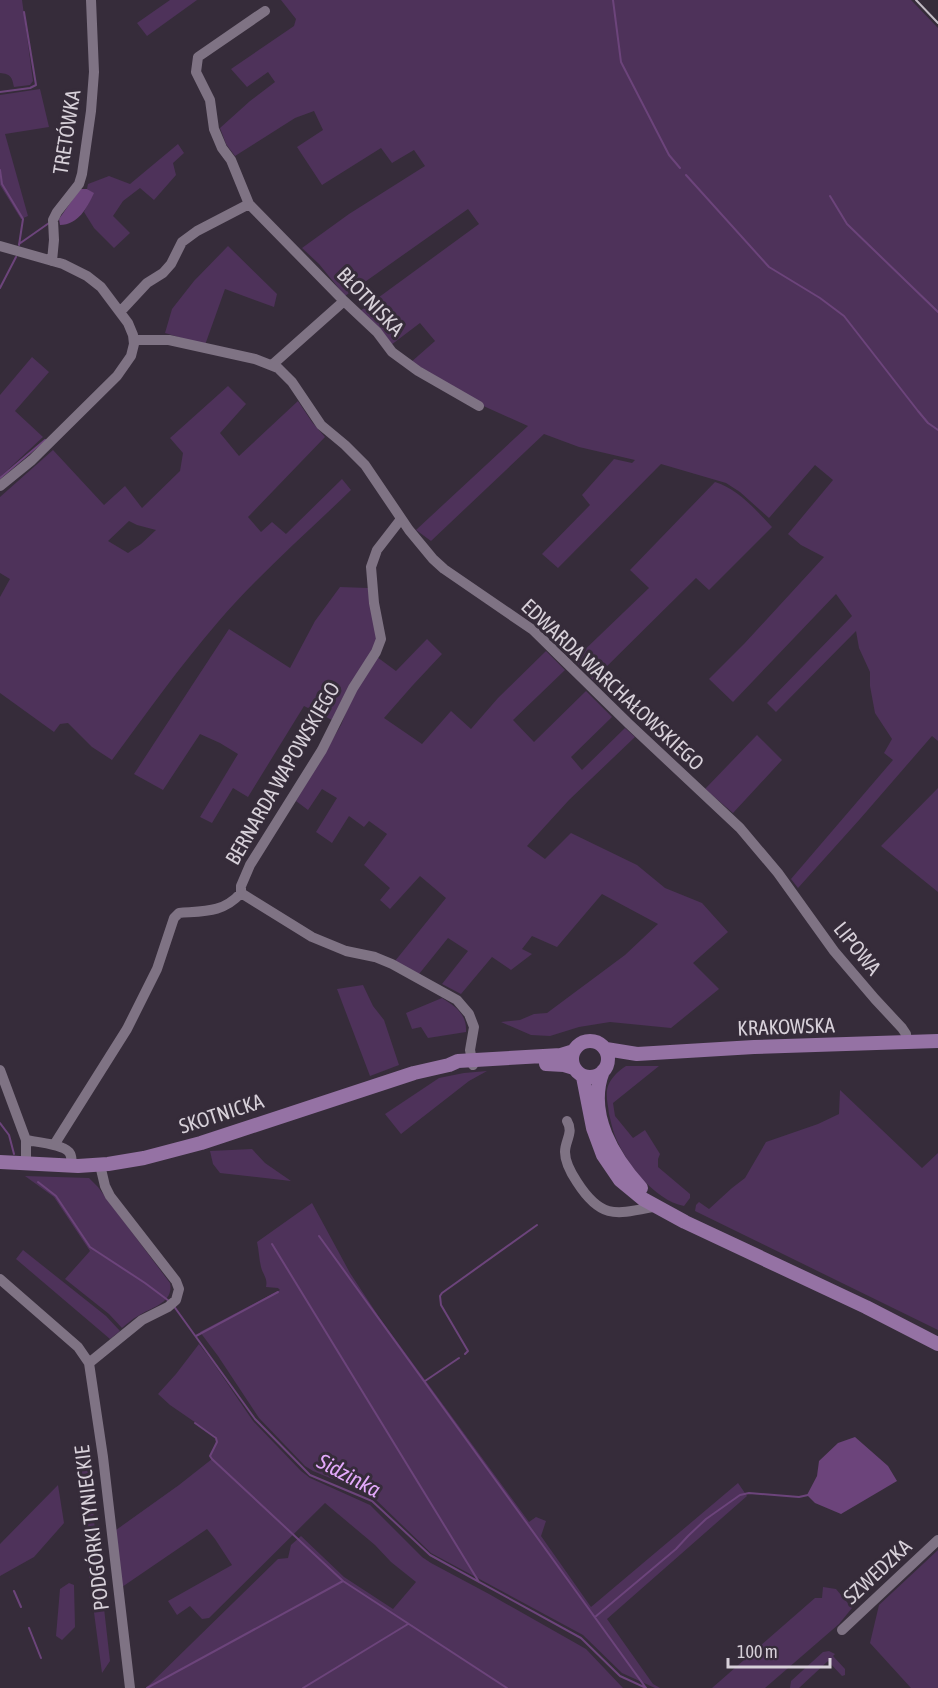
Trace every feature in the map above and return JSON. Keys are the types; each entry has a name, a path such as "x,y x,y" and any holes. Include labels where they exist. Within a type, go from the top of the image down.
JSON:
{"main road":[{"path":"516,1060 561,1056 574,1051 582,1043 591,1041 601,1043 609,1058 598,1083 599,1110 606,1136 612,1151 628,1173 660,1208"},
{"name":"KRAKOWSKA","path":"606,1049 636,1054 685,1050 938,1041"},
{"path":"574,1051 573,1059 579,1072 593,1128 603,1155 620,1180 638,1195 685,1222 866,1307 938,1344"},
{"name":"KRAKOWSKA","path":"605,1069 636,1054"},
{"name":"SKOTNICKA","path":"0,1162 71,1166 133,1160 166,1153 414,1073 449,1065 461,1067 472,1062 516,1060"},
{"path":"516,1060 564,1065 592,1078 605,1069"}],"street":[{"name":"TRETÓWKA","path":"52,261 53,220 79,184 82,174 94,72 92,0"},
{"name":"BŁOTNISKA","path":"265,11 198,57 196,72 210,100 214,129 222,148 231,160 249,204 377,332 392,352 479,406"},
{"path":"120,312 147,283 163,273 171,264 182,242 197,231 249,204"},
{"path":"0,246 71,267 87,276 120,312 128,323 134,340 131,356 117,376 32,460 0,486"},
{"path":"272,364 344,301"},
{"name":"EDWARDA WARCHAŁOWSKIEGO","path":"134,340 169,340 255,359 278,368 292,382 321,425 365,465 400,519 444,568 533,630 731,819 780,875"},
{"name":"BERNARDA WAPOWSKIEGO","path":"400,519 378,550 371,567 374,603 381,639 376,652 353,688 322,750 250,865 241,886 241,893 312,937 346,951 375,957 392,964 457,1000 469,1014 474,1027 470,1049 472,1062"},
{"name":"LIPOWA","path":"780,875 834,951 902,1028 907,1042"},
{"path":"54,1145 127,1029 157,969 174,918 179,913 221,908 241,893"},
{"path":"0,1070 26,1140 26,1164"},
{"path":"567,1121 570,1134 565,1152 567,1164 589,1199 601,1209 615,1213 660,1208"},
{"path":"26,1140 66,1149 72,1159 71,1166"},
{"path":"0,1279 78,1347 90,1363 142,1320 172,1304 179,1289 176,1281 110,1196 100,1165"},
{"path":"633,1212 639,1204 638,1195"},
{"name":"PODGÓRKI TYNIECKIE","path":"90,1363 130,1688"},
{"name":"SZWEDZKA","path":"842,1630 938,1540"}],"shaded area":[{"path":"0,0 22,0 33,81 30,85 14,87 13,81 7,74 0,73"},
{"path":"170,0 197,0 147,36 137,23"},
{"path":"281,0 911,0 938,28 938,741 932,736 798,888 791,879 893,760 884,753 892,739 875,713 870,672 859,648 856,631 776,712 767,703 852,616 836,594 733,702 709,679 824,557 801,545 788,534 833,480 815,465 769,518 740,492 726,483 661,464 558,568 542,554 590,505 582,495 614,459 632,463 635,460 579,447 544,434 431,541 416,530 528,426 479,404 410,363 435,341 420,323 391,345 360,311 479,224 468,209 345,296 319,264 302,248 349,214 425,166 414,150 392,163 381,148 322,185 297,147 323,130 314,111 295,118 235,156 226,144 220,128 275,82 268,72 247,87 231,69 294,26 296,19"},
{"path":"40,89 49,127 5,134 28,216 21,219 0,185 0,95"},
{"path":"178,144 184,153 173,163 176,175 154,200 140,188 123,201 113,216 130,233 114,248 94,228 84,212 93,193 87,189 88,184 109,176 130,184"},
{"path":"80,189 87,189 94,193 77,219 60,225 59,219"},
{"path":"228,246 277,294 274,307 225,289 205,345 165,333 172,309 194,281"},
{"path":"32,357 49,372 15,411 43,437 0,477 0,395"},
{"path":"228,386 246,404 220,433 239,456 298,401 325,437 248,517 261,532 272,522 286,534 342,479 351,490 233,605 177,673 112,760 92,747 68,723 60,724 54,732 0,693 0,597 10,579 0,573 0,497 53,450 104,505 125,486 142,508 180,471 183,453 170,438","holes":["129,521 156,530 128,553 108,541"]},
{"path":"715,482 739,495 772,527 709,590 696,578 593,680 574,660 649,588 630,570"},
{"path":"340,587 368,588 378,640 336,722 304,706 248,797 233,788 212,823 200,817 238,754 200,734 163,790 134,774 229,629 290,668 315,621"},
{"path":"427,639 442,654 384,718 422,744 451,711 471,729 498,698 546,651 565,670 513,720 534,742 586,691 612,717 571,757 582,770 625,728 635,737 569,800 527,846 545,859 571,833 637,865 665,888 702,903 728,932 693,963 719,989 671,1028 610,1022 579,1027 550,1036 531,1035 501,1022 547,1013 625,955 658,924 602,894 557,947 532,936 522,949 532,954 511,970 492,957 461,994 442,984 468,951 448,938 419,974 395,961 446,898 420,876 390,909 380,900 390,888 364,865 387,834 369,821 364,827 349,816 332,843 316,832 337,798 322,789 308,810 296,801 341,725 355,690 377,657 396,671"},
{"path":"757,735 782,760 733,813 705,789"},
{"path":"938,788 938,892 881,846"},
{"path":"363,985 373,1006 384,1020 399,1065 370,1076 337,989"},
{"path":"442,998 463,1016 466,1032 428,1038 421,1027 412,1029 406,1013"},
{"path":"626,1066 659,1066 613,1103 615,1116 633,1138 645,1130 660,1154 658,1167 690,1194 684,1206 662,1196 642,1179 626,1157 615,1136 609,1114 607,1089 613,1077"},
{"path":"487,1071 469,1081 401,1134 385,1114 439,1078"},
{"path":"840,1090 922,1168 938,1153 938,1330 695,1211 699,1202 709,1209 745,1178 766,1142 818,1124 839,1114"},
{"path":"252,1149 265,1163 291,1181 220,1173 213,1164 210,1151"},
{"path":"25,1176 89,1178 170,1283 169,1295 165,1300 122,1328 109,1314 65,1279 90,1251 54,1197"},
{"path":"312,1203 350,1273 379,1317 529,1522 536,1517 546,1521 541,1536 591,1607 738,1483 747,1496 607,1619 653,1684 660,1688 655,1688 622,1673 583,1635 431,1553 371,1495 305,1466 259,1418 200,1332 280,1290 266,1287 257,1242"},
{"path":"23,1250 106,1316 120,1331 110,1339 16,1259"},
{"path":"199,1344 253,1421 301,1471 310,1478 370,1505 422,1557 431,1563 586,1649 623,1688 146,1688 278,1559 288,1558 291,1545 301,1536 344,1577 393,1609 416,1582 325,1503 209,1618 202,1619 190,1606 177,1615 168,1601 232,1565 207,1529 122,1587 116,1530 212,1459 210,1456 216,1442 215,1436 158,1394"},
{"path":"855,1437 888,1466 897,1481 841,1514 815,1503 807,1495 817,1476 819,1461 838,1443"},
{"path":"86,1450 110,1661 102,1673 74,1461"},
{"path":"58,1485 64,1523 34,1557 0,1576 0,1544"},
{"path":"938,1550 938,1688 911,1688 870,1643 879,1605"},
{"path":"69,1583 74,1585 75,1627 62,1640 56,1636 60,1589"},
{"path":"823,1587 836,1589 852,1608 839,1624 765,1688 712,1688 815,1598 822,1598"},
{"path":"829,1651 835,1654 833,1656 845,1669 845,1675 842,1676 828,1661 799,1688 790,1688 791,1681 823,1652"}],"waterway":[{"path":"613,0 621,62 669,155 680,168"},
{"path":"0,92 36,85 24,12"},
{"path":"0,170 2,184 23,219 19,245"},
{"path":"686,175 769,267 820,298 844,316 918,411 928,423 938,430"},
{"path":"830,196 847,224 938,312"},
{"path":"19,244 49,223"},
{"path":"0,288 16,257"},
{"path":"0,478 45,440"},
{"name":"Sidzinka","path":"0,1123 9,1135 14,1154"},
{"name":"Sidzinka","path":"38,1182 56,1196 90,1247 169,1301"},
{"path":"465,1354 468,1351 441,1305 440,1296 537,1225"},
{"path":"319,1236 646,1688"},
{"path":"272,1244 479,1582"},
{"path":"196,1336 278,1292"},
{"name":"Sidzinka","path":"173,1305 255,1419 310,1475 372,1501 430,1555 581,1638 620,1676 646,1688"},
{"path":"425,1381 459,1358"},
{"path":"195,1423 216,1438 217,1442 210,1456 212,1459 343,1581"},
{"path":"595,1617 676,1549 706,1519 740,1495 749,1493 799,1497 808,1495"},
{"path":"147,1688 343,1581 507,1688"},
{"path":"14,1591 21,1607"},
{"path":"303,1688 408,1624"},
{"path":"29,1628 41,1658"}],"railway":[{"path":"916,0 938,23"}]}
